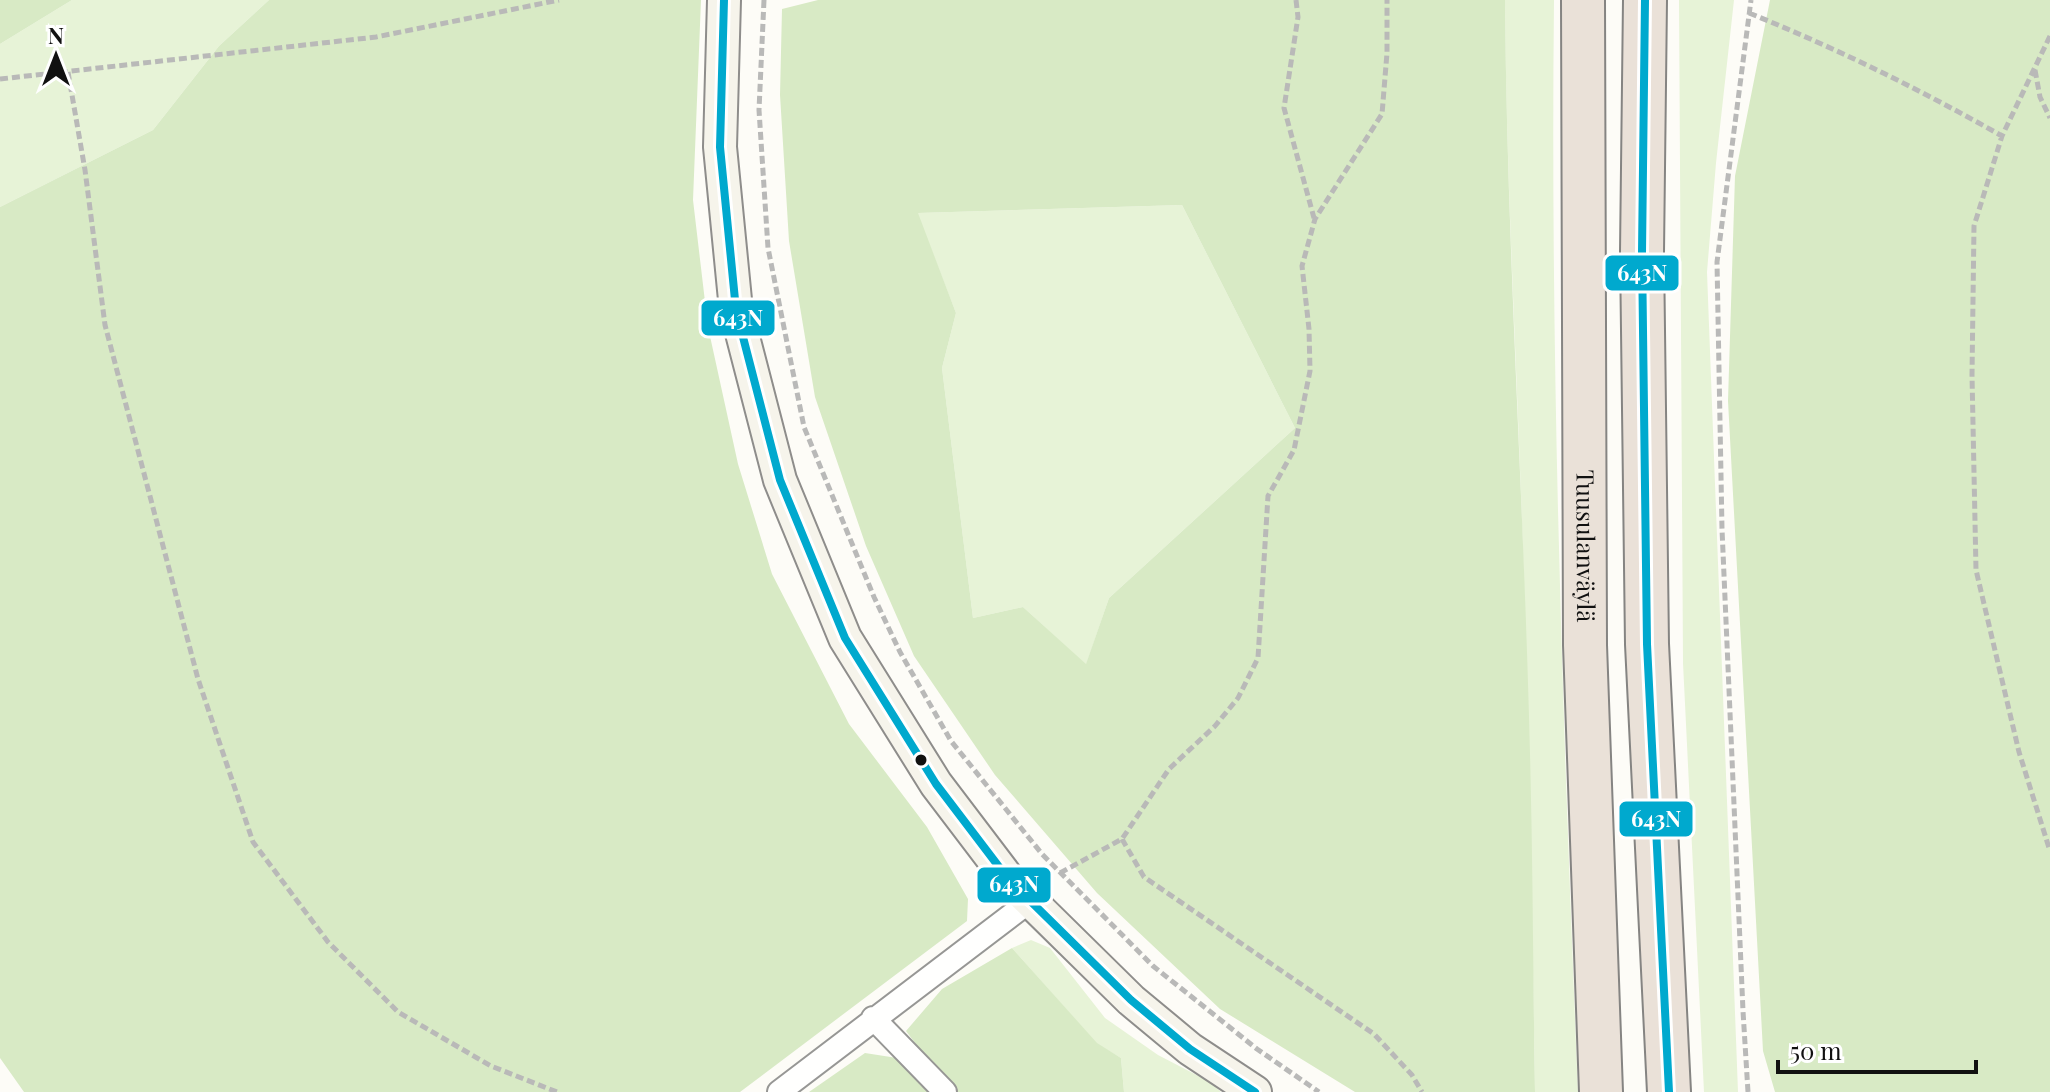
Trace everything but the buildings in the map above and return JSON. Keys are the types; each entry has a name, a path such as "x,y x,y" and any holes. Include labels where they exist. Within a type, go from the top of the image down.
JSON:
{"highway":[{"name":"Tuusulanväylä","path":"1583,0 1585,645 1601,1092"},
{"path":"1645,0 1642,252 1647,644 1669,1092"}],"main road":[{"path":"724,0 720,147 736,310 780,480 845,638 936,784 1009,880 1131,1000 1190,1049 1255,1092"}],"street":[{"path":"779,1092 1030,901"},
{"path":"873,1018 945,1092"}],"path":[{"path":"0,79 376,37 559,0"},
{"path":"764,0 759,110 768,248 804,427 900,652 951,741 1060,873 1153,966 1257,1049 1319,1092"},
{"path":"1296,0 1298,17 1284,108 1315,219"},
{"path":"1060,873 1122,839 1169,769 1215,726 1238,698 1258,658 1268,496 1294,450 1310,371 1302,266 1315,219 1382,114 1387,0"},
{"path":"1748,1092 1722,529 1717,262 1751,0"},
{"path":"1749,13 1830,46 1920,89 2002,136"},
{"path":"2050,35 2002,136 1974,226 1972,375 1976,570 2019,752 2050,851"},
{"path":"2035,67 2040,97 2050,118"},
{"path":"68,72 85,170 105,325 198,679 253,842 328,942 398,1012 491,1066 557,1092"},
{"path":"1122,839 1144,877 1374,1034 1412,1075 1422,1092"}],"green space":[{"path":"0,0 72,0 0,44"},
{"path":"72,0 269,0 219,46 153,130 0,207 0,44"},
{"path":"269,0 701,0 693,200 708,327 738,464 772,574 849,724 927,827 968,899 967,921 740,1092 24,1092 0,1058 0,207 153,130 219,46"},
{"path":"818,0 1505,0 1530,754 1535,1092 1355,1092 1220,1009 1097,893 995,775 914,656 866,546 815,397 789,241 780,95 782,9","holes":["1182,205 1295,428 1109,598 1086,664 1023,607 973,618 942,368 956,313 918,213"]},
{"path":"1505,0 1554,0 1554,273 1559,546 1578,1092 1535,1092 1526,644"},
{"path":"1679,0 1734,0 1707,272 1738,1092 1704,1092 1683,663"},
{"path":"1770,0 2050,0 2050,1092 1775,1092 1763,1051 1728,401 1735,176"},
{"path":"1182,205 1295,428 1109,598 1086,665 1023,607 973,618 942,368 956,313 917,213"},
{"path":"1031,940 1050,948 1105,1018 1158,1055 1210,1082 1221,1092 1124,1092 1121,1058 1097,1044 1012,948"},
{"path":"1012,948 1097,1043 1121,1058 1124,1092 954,1092 949,1088 906,1031 942,989"},
{"path":"865,1053 897,1058 935,1092 809,1092"}],"transit line":[{"name":"643N","path":"724,0 720,147 736,310 780,480 845,638 936,784 1009,880 1131,1000 1190,1049 1255,1092"},
{"name":"643N","path":"1645,0 1642,252 1647,644 1669,1092"}]}
